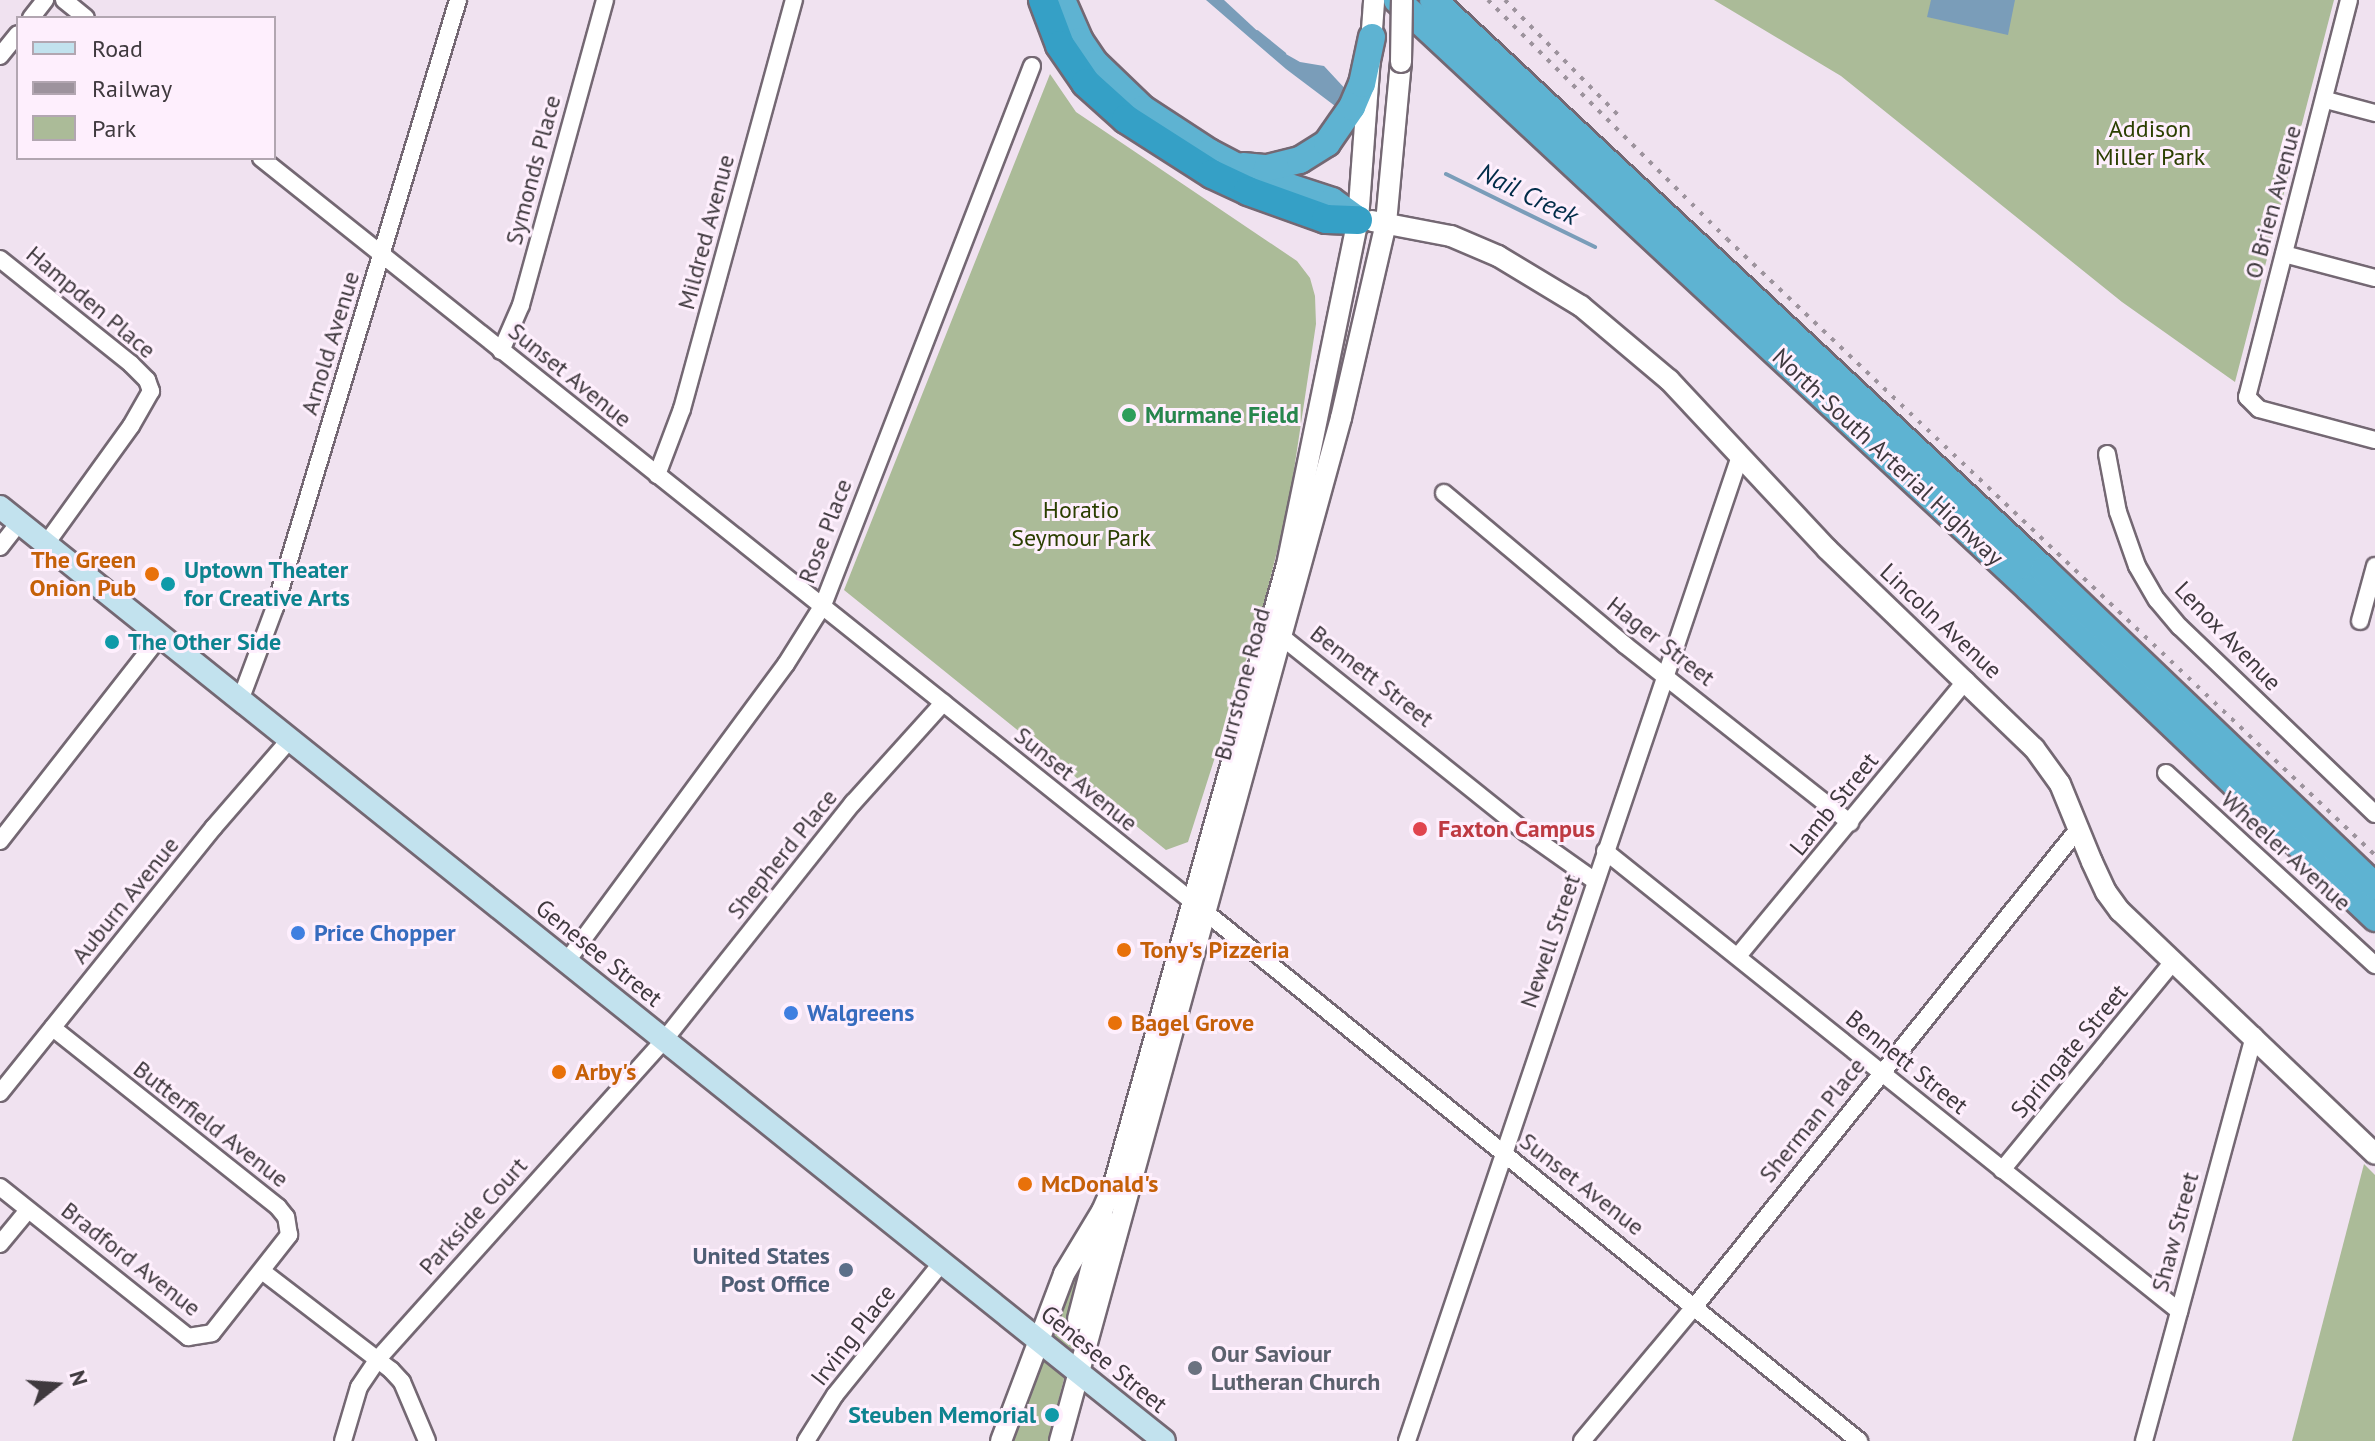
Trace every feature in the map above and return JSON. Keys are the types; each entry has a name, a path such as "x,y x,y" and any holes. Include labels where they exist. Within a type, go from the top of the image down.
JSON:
{"highway":[{"path":"1043,0 1060,45 1086,83 1126,119 1212,174 1248,191 1326,219 1372,221"},
{"path":"1062,0 1080,41 1123,93 1231,164 1278,185 1332,201 1372,221"},
{"name":"North-South Arterial Highway","path":"1400,0 2030,589 2375,918"},
{"name":"North-South Arterial Highway","path":"1433,0 2044,570 2375,886"},
{"path":"1231,164 1267,168 1300,160 1327,143 1352,107 1362,84 1372,37"}],"main road":[{"name":"Genesee Street","path":"0,507 1164,1441"}],"street":[{"path":"33,16 45,0"},
{"path":"64,0 84,16"},
{"name":"Arnold Avenue","path":"241,698 275,607 458,0"},
{"name":"Symonds Place","path":"501,351 521,305 605,0"},
{"name":"Mildred Avenue","path":"657,475 682,409 794,0"},
{"name":"Burrstone Road","path":"1372,221 1374,0"},
{"name":"Burrstone Road","path":"1072,1367 1276,631 1323,398 1372,221 1401,62 1400,0"},
{"name":"O Brien Avenue","path":"2349,0 2326,100 2247,397 2250,404 2259,409 2375,440"},
{"path":"0,56 16,36"},
{"name":"Rose Place","path":"567,961 786,664 823,605 1032,66"},
{"path":"2326,100 2375,113"},
{"name":"Sunset Avenue","path":"264,160 823,605 1859,1441"},
{"name":"Lincoln Avenue","path":"1372,221 1451,236 1498,256 1581,306 1669,380 1827,549 2034,748 2060,784 2106,892 2120,911 2375,1154"},
{"path":"2284,254 2375,278"},
{"name":"Hampden Place","path":"0,259 131,364 147,380 151,391 131,426 46,544"},
{"name":"Lenox Avenue","path":"2107,454 2118,512 2137,566 2157,600 2180,627 2375,814"},
{"name":"Newell Street","path":"1407,1441 1740,456"},
{"name":"Hager Street","path":"1444,493 1625,645 1850,823"},
{"path":"0,547 19,523"},
{"path":"2360,621 2375,566"},
{"name":"Bennett Street","path":"1276,631 1527,833 1595,881"},
{"path":"0,841 161,635"},
{"name":"Lamb Street","path":"1738,956 1966,680"},
{"name":"Shepherd Place","path":"665,1039 853,803 943,703"},
{"name":"Auburn Avenue","path":"0,1093 214,827 291,738"},
{"name":"Wheeler Avenue","path":"2166,773 2375,965"},
{"name":"Sherman Place","path":"1582,1441 1695,1306 2079,828"},
{"name":"Bennett Street","path":"1605,851 2179,1311"},
{"name":"Burrstone Road","path":"1001,1441 1037,1338 1072,1257 1102,1211 1114,1184 1200,908"},
{"name":"Springate Street","path":"2002,1170 2173,962"},
{"name":"Butterfield Avenue","path":"53,1028 278,1207 286,1217 289,1235 262,1271"},
{"name":"Shaw Street","path":"2144,1441 2254,1036"},
{"name":"Parkside Court","path":"343,1441 355,1395 377,1360 665,1039"},
{"path":"1060,1441 1072,1367 1114,1184"},
{"name":"Bradford Avenue","path":"0,1187 188,1337 212,1333 262,1271"},
{"path":"0,1244 28,1210"},
{"name":"Irving Place","path":"806,1441 835,1395 943,1261"},
{"path":"262,1271 402,1382 427,1441"}],"green space":[{"name":"Addison Miller Park","path":"1714,0 2334,0 2235,382 2122,302 1841,76"},
{"name":"Horatio Seymour Park","path":"1050,74 1076,112 1297,261 1310,278 1315,296 1316,324 1289,503 1265,600 1188,842 1166,850 844,590"},
{"path":"2364,1164 2375,1175 2375,1441 2292,1441"},
{"path":"1100,1240 1048,1441 1011,1441 1068,1288"}],"water":[{"path":"1206,0 1224,0 1277,49 1300,62 1324,66 1350,94 1343,112 1286,69"},
{"path":"1931,0 2015,0 2008,35 1927,17"}],"waterway":[{"name":"Nail Creek","path":"1257,32 1284,54"},
{"name":"Nail Creek","path":"1446,174 1595,247"}],"railway":[{"path":"1488,0 1727,239 2375,855"},
{"path":"1505,0 1621,118"}],"place":[{"name":"Murmane Field","path":"1129,415"},
{"name":"The Green Onion Pub","path":"152,574"},
{"name":"Uptown Theater for Creative Arts","path":"168,584"},
{"name":"The Other Side","path":"112,642"},
{"name":"Faxton Campus","path":"1420,829"},
{"name":"Price Chopper","path":"298,933"},
{"name":"Tony's Pizzeria","path":"1124,950"},
{"name":"Walgreens","path":"791,1013"},
{"name":"Bagel Grove","path":"1115,1023"},
{"name":"Arby's","path":"559,1072"},
{"name":"McDonald's","path":"1025,1184"},
{"name":"United States Post Office","path":"846,1270"},
{"name":"Our Saviour Lutheran Church","path":"1195,1368"},
{"name":"Steuben Memorial","path":"1052,1415"}]}
